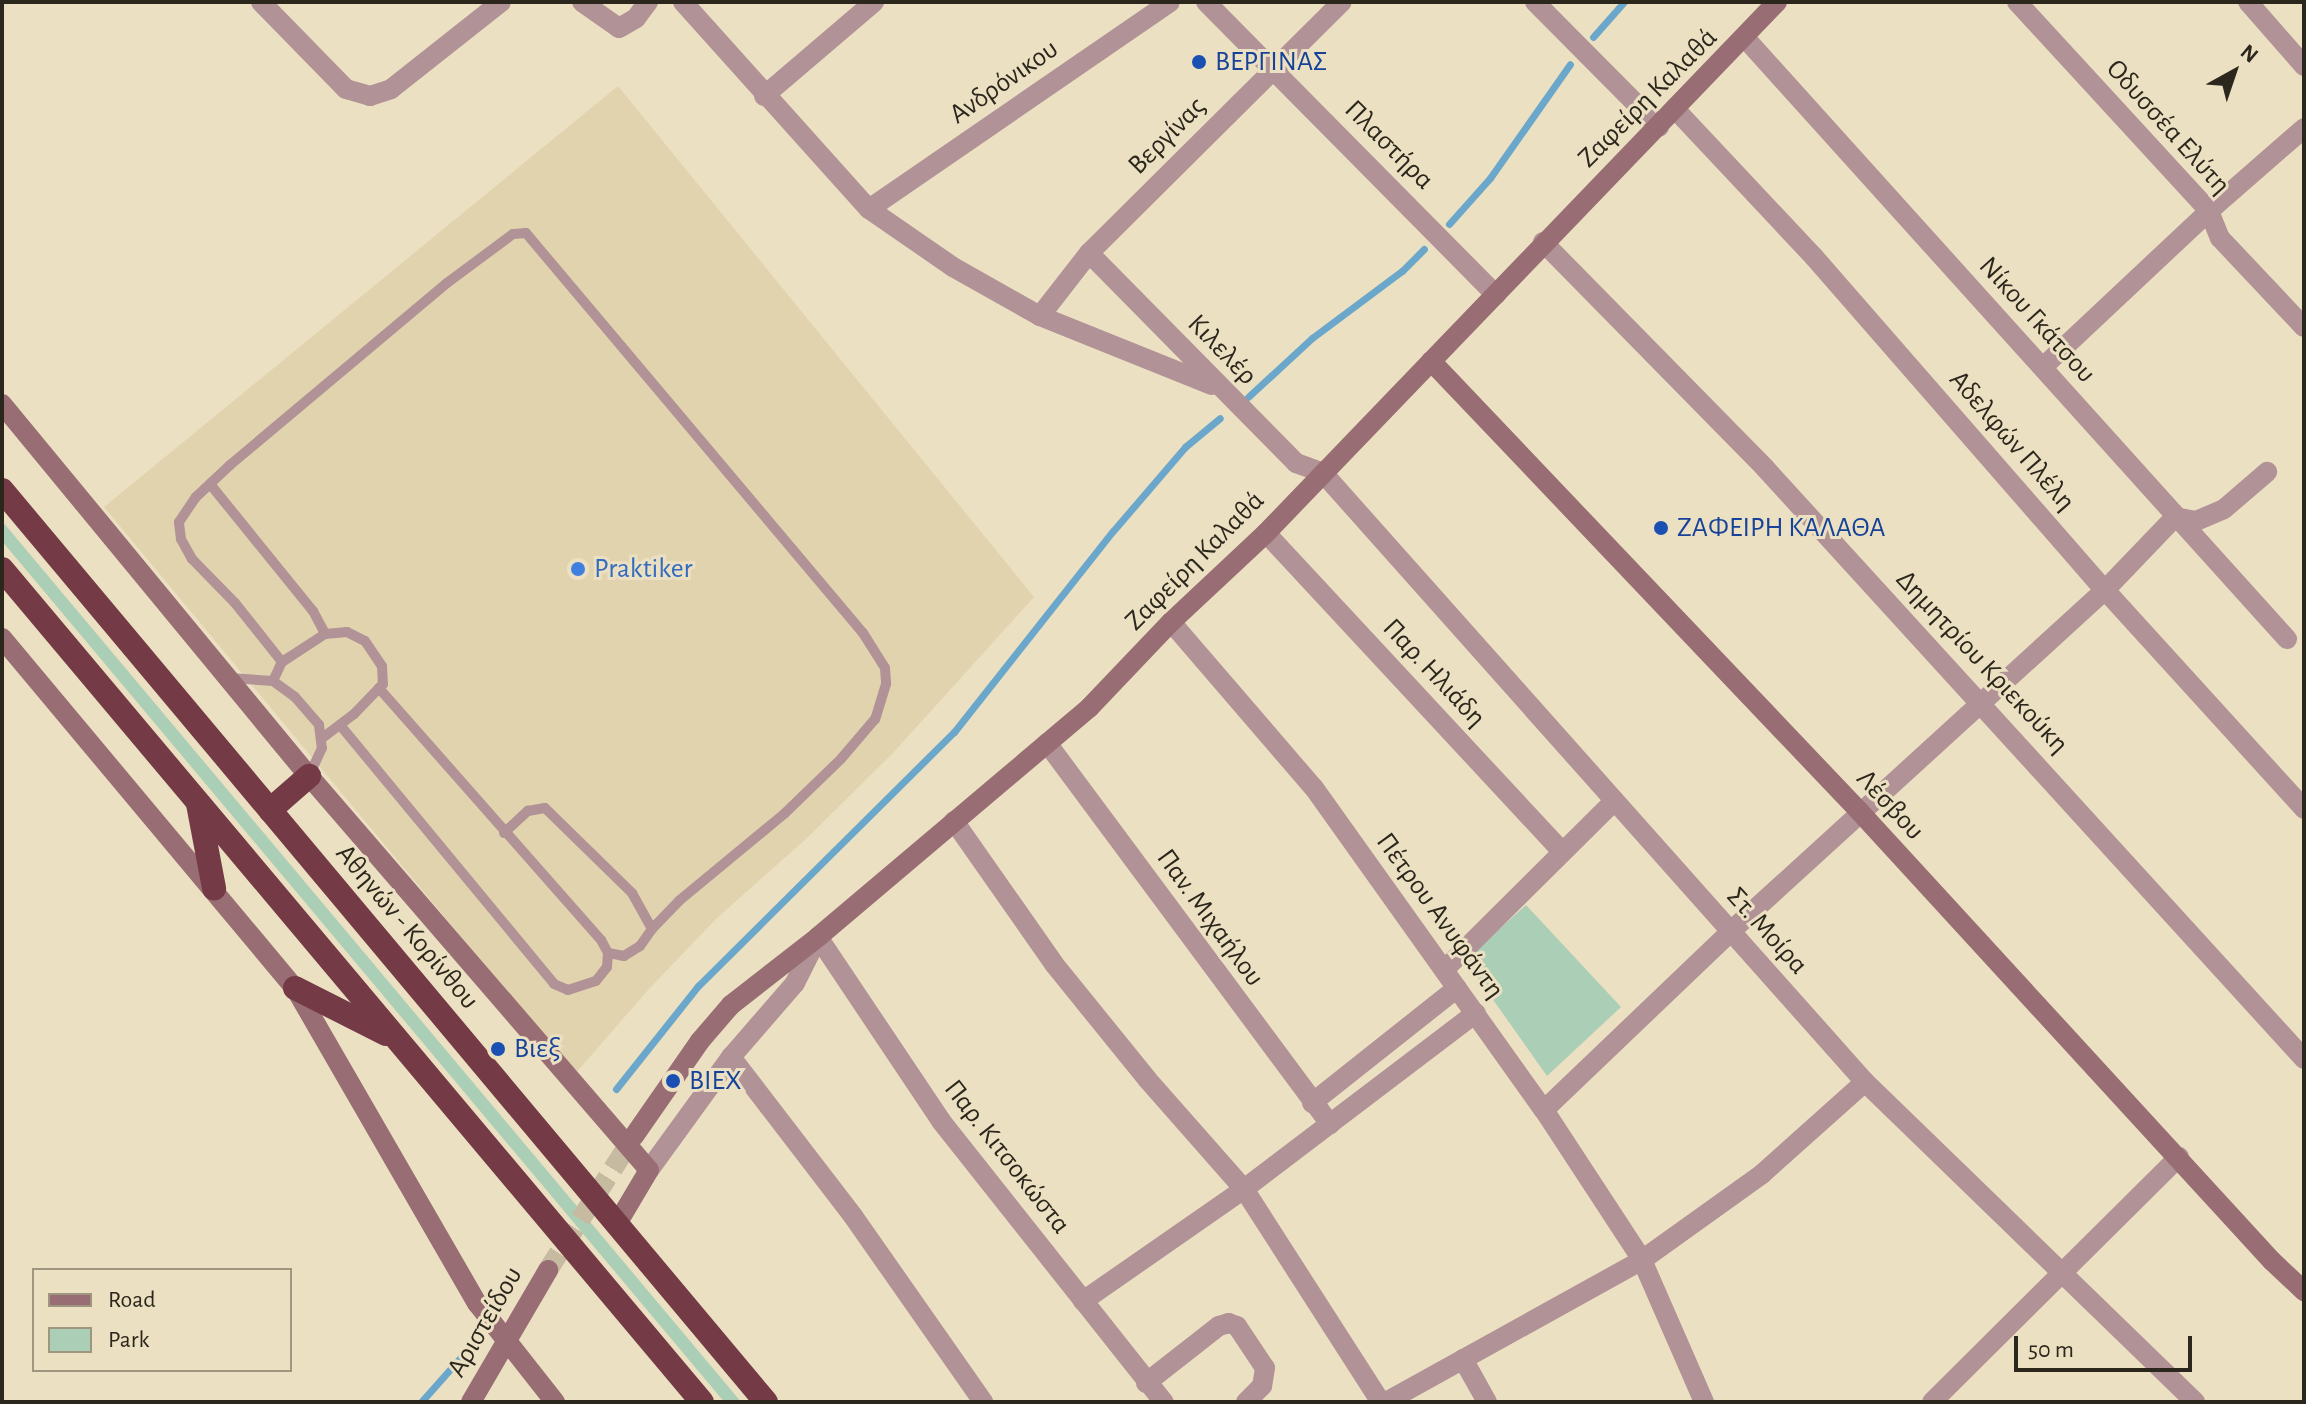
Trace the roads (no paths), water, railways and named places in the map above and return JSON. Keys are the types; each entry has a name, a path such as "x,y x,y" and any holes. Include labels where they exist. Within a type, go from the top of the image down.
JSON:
{"highway":[{"name":"Αθηνών - Κορίνθου","path":"2,490 766,1402"},
{"path":"2,569 702,1402"},
{"path":"270,810 309,776"},
{"path":"197,801 214,888"},
{"path":"295,988 398,1041"}],"street":[{"path":"261,2 335,80 346,89 370,96 391,89 501,2"},
{"path":"582,2 619,28 636,18 648,2"},
{"path":"683,2 764,96 869,209 953,267 1040,316 1219,388"},
{"path":"764,96 874,2"},
{"name":"Ανδρόνικου","path":"869,209 1170,2"},
{"name":"Πλαστήρα","path":"1206,2 1496,295"},
{"name":"Βεργίνας","path":"1040,316 1089,253 1342,2"},
{"path":"1535,2 1659,127"},
{"name":"Ζαφείρη Καλαθά","path":"634,1136 700,1041 731,1005 818,937 1089,708 1171,622 1266,533 1496,295 1543,242 1746,39 1777,2"},
{"name":"Οδυσσέα Ελύτη","path":"2017,2 2209,211 2220,238 2304,327"},
{"path":"2248,2 2304,66"},
{"name":"Νίκου Γκάτσου","path":"1746,39 2287,639"},
{"name":"Αδελφών Πλέλη","path":"1676,110 1814,257 2105,590 2304,809"},
{"path":"2043,367 2209,211 2304,128"},
{"name":"Δημητρίου Κριεκούκη","path":"1543,242 1765,468 1980,700 2304,1059"},
{"name":"Κιλελέρ","path":"1089,253 1296,463 1323,473"},
{"name":"Λέσβου","path":"1431,361 1860,812 2272,1261 2304,1291"},
{"path":"2,404 309,776 649,1170"},
{"path":"1544,1110 1980,700 2105,590 2175,517 2196,521 2224,509 2267,472"},
{"name":"Στ. Μοίρα","path":"1323,473 1865,1082 2195,1402"},
{"name":"Παρ. Ηλιάδη","path":"1266,533 1562,852"},
{"name":"Πέτρου Ανυφάντη","path":"1171,622 1314,788 1544,1110 1642,1260 1704,1402"},
{"path":"2,638 295,988 492,1325 555,1402"},
{"name":"Παν. Μιχαήλου","path":"1047,743 1330,1124"},
{"path":"1444,970 1613,802"},
{"path":"954,821 1054,964 1147,1079 1244,1189 1384,1402 1642,1260 1762,1174 1865,1082"},
{"path":"617,1224 649,1170 731,1057 795,983 818,937"},
{"name":"Παρ. Κιτσοκώστα","path":"818,937 941,1121 1164,1402"},
{"path":"1312,1103 1457,988"},
{"path":"1083,1301 1244,1189 1476,1013"},
{"path":"731,1057 853,1216 983,1402"},
{"path":"1932,1402 2179,1157"},
{"name":"Αριστείδου","path":"471,1402 548,1270"},
{"path":"1146,1383 1219,1326 1229,1323 1237,1326 1265,1368 1266,1378 1262,1386 1246,1402"},
{"path":"1463,1359 1487,1402"}],"lane":[{"path":"282,662 235,603 192,559 181,539 179,522 210,484 447,283 513,234 526,233 863,633 885,668 886,684 875,719 841,759 652,929 640,946 624,956 608,953"},
{"path":"210,484 313,611 325,634"},
{"path":"273,681 282,662 325,634 347,632 365,641 382,666 383,684 321,739"},
{"path":"228,678 273,681 295,697 319,725 322,748 309,776"},
{"path":"340,725 554,984 568,990 596,981 607,967 608,953 601,940 379,688"},
{"path":"504,833 528,811 545,808 632,893 652,929"}],"waterway":[{"path":"1593,37 1624,2"},
{"path":"1449,224 1490,178 1570,64"},
{"path":"1248,397 1312,338 1402,271 1424,249"},
{"path":"616,1089 698,986 954,732 1113,531 1185,447 1220,418"},
{"path":"421,1402 461,1357"}],"tunnel":[{"path":"548,1270 634,1136"}],"place":[{"name":"ΒΕΡΓΙΝΑΣ","path":"1199,62"},
{"name":"ΖΑΦΕΙΡΗ ΚΑΛΑΘΑ","path":"1661,528"},
{"name":"Praktiker","path":"578,569"},
{"name":"Βιεξ","path":"498,1049"},
{"name":"ΒΙΕΧ","path":"673,1081"}]}
